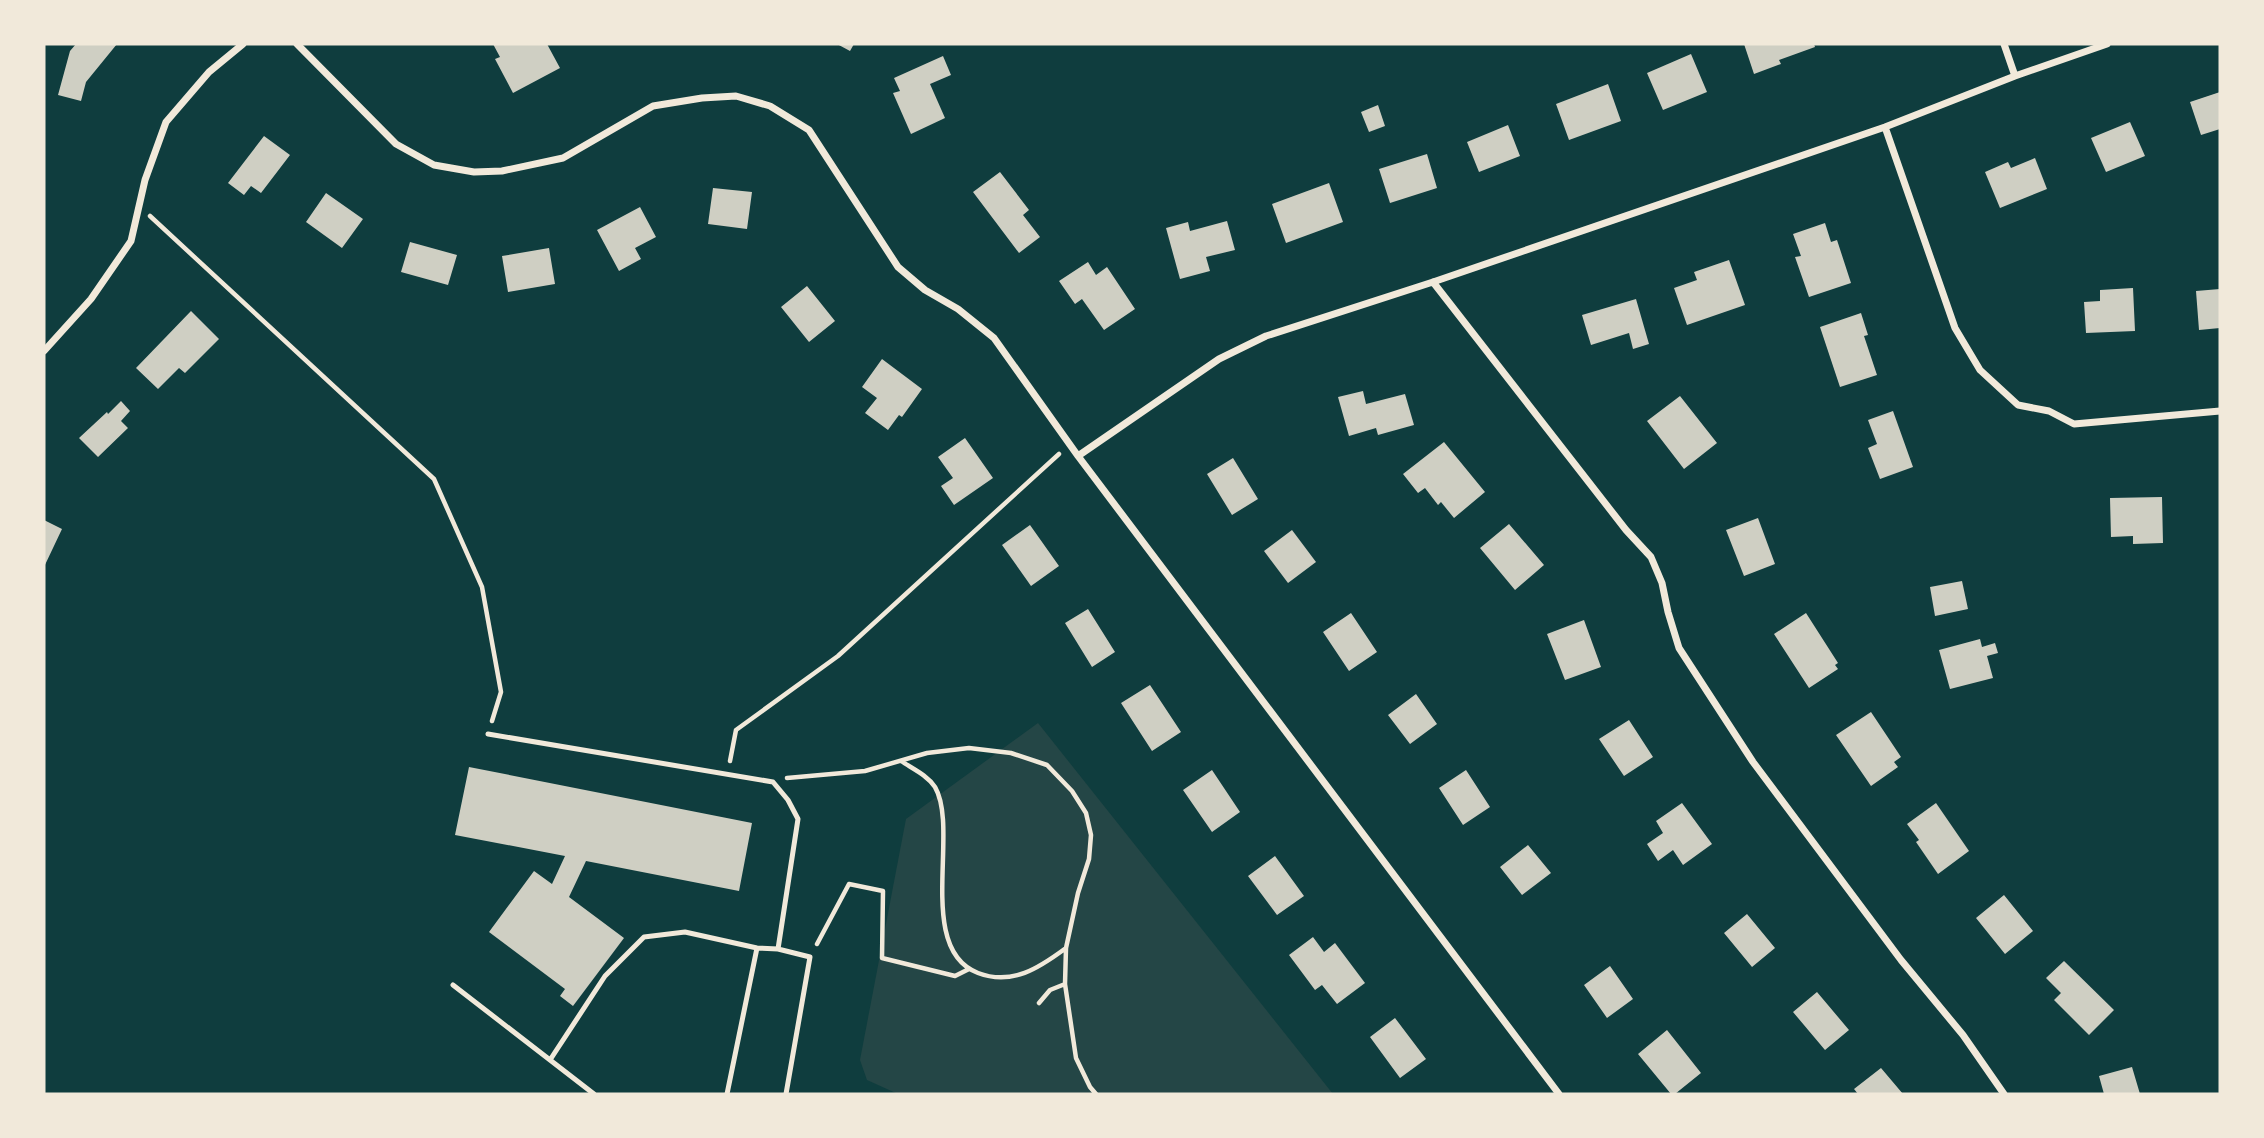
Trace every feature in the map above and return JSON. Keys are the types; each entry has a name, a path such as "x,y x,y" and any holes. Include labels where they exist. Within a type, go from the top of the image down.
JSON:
{"street":[{"path":"44,351 91,299 131,241 145,180 166,122 209,72 243,44"},
{"path":"297,44 396,144 434,165 474,172 502,171 563,158 653,106 702,97 736,96 770,106 809,130 898,267 925,290 958,309 994,338 1078,456 1559,1094"},
{"path":"2004,44 2015,76"},
{"path":"1078,456 1219,359 1266,336 1433,282 1885,127 2015,76 2108,44"},
{"path":"1885,127 1955,328 1980,370 2018,405 2049,411 2074,424 2220,411"},
{"path":"1433,282 1626,530 1651,557 1662,583 1679,648 1754,762 1901,960 1963,1035 2004,1094"}],"lane":[{"path":"488,734 773,782 788,800 798,819 778,949"},
{"path":"550,1060 605,976 644,937 685,932 810,957 786,1094"},
{"path":"727,1094 757,948"},
{"path":"453,985 594,1094"}],"path":[{"path":"140,206 434,479 482,587 501,692 488,734"},
{"path":"727,775 736,730 838,656 1070,444"},
{"path":"773,782 784,778 866,771 927,753 969,748 1012,753 1047,765 1072,792 1086,813 1091,835 1088,859 1066,948 1065,984 1076,1058 1096,1094"},
{"path":"900,761 926,776 936,789 942,810 942,905 953,952 969,970 991,978 1014,977 1036,970 1066,948"},
{"path":"810,957 849,884 883,891 882,958 956,976 969,970"},
{"path":"1039,1003 1050,990 1065,984"}],"shaded area":[{"path":"1038,723 1333,1094 898,1094 867,1080 860,1060 906,819"}],"building":[{"path":"76,44 117,44 86,82 81,101 58,95 70,51"},
{"path":"493,44 547,44 560,68 513,93 495,59 500,57"},
{"path":"837,44 854,44 850,51"},
{"path":"1744,44 1814,44 1815,47 1779,60 1781,64 1754,74"},
{"path":"1691,54 1707,92 1663,110 1647,73"},
{"path":"943,56 951,75 930,84 945,118 911,134 893,93 900,91 894,78"},
{"path":"1608,84 1621,121 1569,140 1556,104"},
{"path":"2220,92 2220,129 2201,135 2190,102"},
{"path":"1378,105 1385,126 1369,132 1361,112"},
{"path":"2130,122 2145,156 2106,172 2091,138"},
{"path":"1508,125 1520,156 1479,172 1467,142"},
{"path":"264,136 290,155 261,193 251,186 244,195 228,183"},
{"path":"1427,154 1437,188 1390,203 1379,169"},
{"path":"2035,158 2047,189 2000,208 1985,172 2008,162 2011,168"},
{"path":"1000,172 1029,210 1023,215 1040,237 1019,253 973,192"},
{"path":"1329,183 1343,222 1286,243 1272,204"},
{"path":"713,188 752,192 747,229 708,224"},
{"path":"326,193 363,219 342,248 306,222"},
{"path":"640,207 656,237 635,248 641,259 619,271 597,230"},
{"path":"1227,221 1235,250 1206,257 1210,271 1180,279 1166,228 1188,222 1190,231"},
{"path":"1825,223 1831,242 1837,240 1851,283 1809,297 1795,257 1801,256 1793,234"},
{"path":"410,242 457,255 448,285 401,272"},
{"path":"549,248 555,284 508,292 502,256"},
{"path":"1729,260 1745,305 1687,325 1674,288 1697,280 1694,272"},
{"path":"1088,262 1096,275 1107,267 1135,309 1104,330 1082,299 1075,304 1059,281"},
{"path":"807,286 835,321 809,342 781,307"},
{"path":"2133,288 2135,331 2086,333 2084,302 2100,301 2100,290"},
{"path":"2220,289 2220,328 2199,330 2196,291"},
{"path":"1636,299 1649,344 1633,349 1629,333 1591,345 1582,315"},
{"path":"191,311 219,339 185,373 179,368 158,389 136,368"},
{"path":"1861,313 1868,335 1864,336 1877,375 1840,387 1820,327"},
{"path":"882,359 922,389 902,417 899,415 888,430 865,413 877,398 862,387"},
{"path":"1363,391 1366,404 1405,394 1414,425 1378,435 1376,428 1349,436 1338,397"},
{"path":"1680,396 1717,443 1684,469 1647,421"},
{"path":"121,401 130,411 121,421 128,428 98,457 79,438"},
{"path":"1893,411 1913,467 1880,479 1868,448 1877,444 1868,420"},
{"path":"965,438 993,478 954,505 941,486 953,478 938,457"},
{"path":"1444,442 1485,492 1454,518 1441,502 1438,505 1425,488 1418,493 1403,474"},
{"path":"1233,458 1258,499 1232,515 1207,474"},
{"path":"2162,497 2163,543 2133,544 2133,536 2111,537 2110,498"},
{"path":"1758,518 1775,564 1744,576 1726,530"},
{"path":"44,520 62,529 44,567"},
{"path":"1509,524 1544,565 1515,590 1480,548"},
{"path":"1030,525 1059,566 1031,586 1002,545"},
{"path":"1292,530 1316,562 1288,583 1264,551"},
{"path":"1962,581 1968,609 1935,616 1930,587"},
{"path":"1088,609 1115,652 1092,667 1065,623"},
{"path":"1351,613 1377,652 1349,671 1323,632"},
{"path":"1806,613 1838,663 1835,665 1838,669 1809,688 1774,634"},
{"path":"1584,620 1601,667 1565,680 1547,634"},
{"path":"1980,639 1982,647 1995,643 1998,653 1987,656 1993,678 1950,689 1939,650"},
{"path":"1150,685 1181,732 1152,751 1121,703"},
{"path":"1416,694 1437,724 1410,744 1388,715"},
{"path":"1871,712 1901,757 1894,762 1898,767 1871,786 1836,735"},
{"path":"1629,720 1653,757 1624,776 1599,739"},
{"path":"469,767 752,823 739,891 586,861 569,897 624,938 573,1006 560,996 565,989 489,932 534,871 552,884 565,856 455,835"},
{"path":"1212,770 1240,812 1212,832 1183,790"},
{"path":"1466,770 1490,807 1463,825 1439,788"},
{"path":"1682,803 1712,844 1683,865 1673,850 1658,861 1647,844 1663,833 1656,821"},
{"path":"1936,803 1969,851 1938,874 1907,824"},
{"path":"1528,845 1551,873 1522,895 1500,867"},
{"path":"1275,856 1304,896 1277,915 1248,876"},
{"path":"2004,895 2033,931 2005,954 1976,918"},
{"path":"1747,914 1775,948 1752,967 1724,933"},
{"path":"1313,937 1324,952 1335,943 1365,983 1337,1004 1322,985 1315,990 1289,955"},
{"path":"2064,961 2114,1010 2089,1035 2054,1000 2061,993 2046,978"},
{"path":"1610,966 1633,999 1607,1018 1584,985"},
{"path":"1817,992 1849,1030 1825,1050 1793,1012"},
{"path":"1395,1018 1426,1059 1400,1078 1370,1037"},
{"path":"1667,1030 1701,1073 1675,1094 1671,1094 1638,1054"},
{"path":"2132,1067 2140,1094 2104,1094 2099,1076"},
{"path":"1881,1068 1903,1094 1858,1094 1854,1089"}]}
